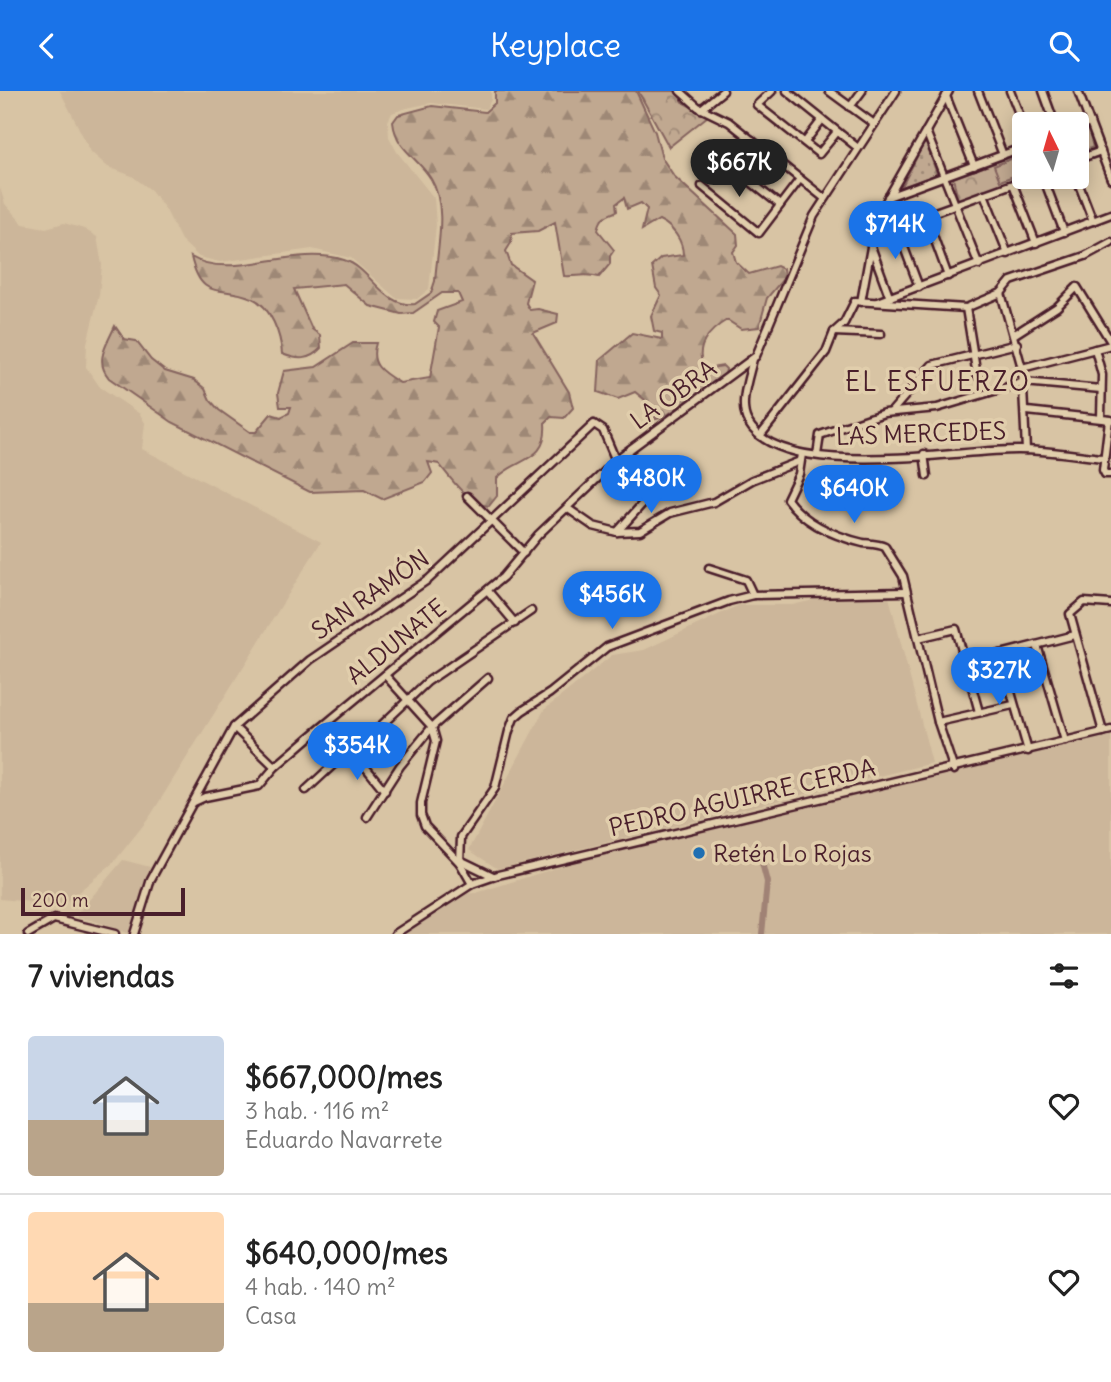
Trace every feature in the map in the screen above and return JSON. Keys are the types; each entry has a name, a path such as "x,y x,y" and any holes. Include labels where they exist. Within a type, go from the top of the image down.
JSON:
{"street":[{"path":"680,91 701,109 726,119 824,198"},
{"path":"701,109 723,91"},
{"path":"772,91 757,104 819,154 837,132"},
{"path":"786,91 858,148"},
{"path":"829,91 874,124"},
{"path":"850,107 862,91"},
{"path":"897,91 824,198 796,253 761,350 753,359 744,413 760,436 801,457 799,474 787,499 798,515 822,528 885,547 903,576 938,722 954,770"},
{"path":"978,91 1003,155"},
{"path":"1010,91 1018,112"},
{"path":"1043,91 1051,112"},
{"path":"1078,91 1111,179"},
{"path":"948,93 974,166"},
{"path":"861,302 874,234 888,197 948,93"},
{"path":"805,142 821,121"},
{"path":"926,131 979,265"},
{"path":"732,166 752,140"},
{"path":"1089,155 1101,151"},
{"path":"888,197 1012,152"},
{"path":"723,160 780,205"},
{"path":"702,186 759,233 800,179"},
{"path":"874,234 1012,184"},
{"path":"1015,189 1036,243"},
{"path":"1048,189 1064,232"},
{"path":"1081,189 1093,221"},
{"path":"984,194 1008,254"},
{"path":"875,303 1111,214"},
{"path":"926,216 948,276"},
{"path":"897,226 919,287"},
{"path":"844,333 844,323 852,304 861,302 966,308 1002,293 1011,281 1085,256 1111,241"},
{"path":"871,247 890,298"},
{"path":"1015,334 1057,307 1077,287 1111,344 1022,368"},
{"path":"1002,293 1022,368 1027,411 1027,450"},
{"path":"966,308 977,376"},
{"path":"760,436 826,352 834,332 844,323"},
{"path":"834,332 881,334"},
{"path":"892,411 908,396 928,367 973,353 1017,344"},
{"path":"1095,349 1101,368 1101,417"},
{"name":"LA OBRA","path":"616,461 646,434 753,359"},
{"path":"817,455 820,435 892,411 937,408 1024,382 1101,389"},
{"path":"1027,411 1110,420 1103,458 1105,474 1111,474"},
{"name":"SAN RAMÓN","path":"194,802 234,727 310,660 429,579 594,424 600,426 616,461"},
{"name":"LAS MERCEDES","path":"567,508 584,523 617,532 646,529 670,513 715,502 752,480 801,457 817,455 881,459 924,454 1027,450 1103,458"},
{"path":"924,454 927,476"},
{"name":"ALDUNATE","path":"194,802 205,797 259,786 275,767 488,591 538,535 616,461"},
{"path":"617,532 653,492 658,481"},
{"path":"467,496 524,553"},
{"path":"709,568 747,580 753,595"},
{"path":"488,591 515,623"},
{"path":"460,861 461,837 495,788 514,718 607,647 753,595 905,592"},
{"path":"1103,732 1070,614 1084,601 1111,604"},
{"path":"306,790 427,682 531,611"},
{"path":"918,638 956,629 979,712"},
{"path":"965,663 1075,635"},
{"path":"1037,645 1065,741"},
{"path":"1000,654 1028,751"},
{"path":"385,675 432,727 436,741 421,803 421,815 429,831 460,861 472,884"},
{"path":"366,817 432,727 488,678"},
{"path":"938,722 1013,705"},
{"path":"325,725 385,791"},
{"path":"234,727 275,767"},
{"name":"PEDRO AGUIRRE CERDA","path":"396,934 472,884 494,876 855,789 954,770 1111,730"},
{"path":"134,934 151,879 194,802"},
{"path":"460,861 494,876"},
{"path":"28,934 54,919 72,921 98,932 115,934"}],"shaded area":[{"path":"60,91 491,91 491,100 486,109 431,103 392,113 388,121 389,137 397,152 434,198 436,225 429,289 417,299 396,298 351,258 312,249 220,262 199,257 181,240 166,210 151,190 132,176 108,167 91,152"},
{"path":"0,188 5,204 23,224 46,228 64,223 84,229 97,237 102,265 99,295 87,343 86,367 100,387 140,414 145,423 142,449 321,542 149,818 114,862 63,905 0,899"},
{"path":"836,595 889,597 932,763 498,869 469,850 544,710 612,655 644,650 739,605 792,605"},
{"path":"1111,734 1111,934 401,934 457,894 476,893 569,864"},
{"path":"123,860 150,867 129,934 92,920 78,918 78,913"}],"green space":[{"path":"495,91 636,91 655,132 662,158 674,176 737,234 738,245 733,252 736,262 749,274 777,266 783,269 784,278 767,298 759,327 741,329 727,320 714,329 705,341 701,354 704,369 723,366 726,369 725,375 664,417 656,419 645,400 635,392 618,399 598,392 600,360 632,333 662,339 662,333 654,331 651,316 661,295 656,288 652,266 661,258 683,255 679,239 664,223 659,220 642,230 647,209 641,203 627,209 624,198 616,204 617,211 604,217 599,225 598,230 614,250 610,256 610,264 599,277 564,276 555,222 538,231 512,233 511,243 506,251 511,265 532,280 526,303 530,310 538,309 558,314 557,323 533,333 569,392 573,408 564,418 551,417 545,423 542,446 530,458 497,478 497,496 489,506 482,505 468,496 439,464 428,462 432,473 425,482 382,499 364,490 310,492 172,422 109,378 102,359 115,326 124,339 136,341 151,360 165,371 194,380 205,389 219,410 250,432 256,432 271,414 281,417 289,413 291,407 280,407 278,393 284,371 316,367 353,343 376,343 374,357 379,367 400,383 430,378 439,327 434,322 437,311 462,302 458,293 442,293 413,313 401,314 370,306 344,284 294,289 312,329 320,335 321,348 308,357 298,358 282,354 274,322 259,302 241,294 214,290 207,286 195,271 191,257 207,263 225,265 304,256 344,260 362,271 394,300 415,304 431,293 435,281 440,229 439,202 426,171 398,140 393,122 398,115 432,106 485,112 495,103"},
{"path":"638,91 675,91 684,103 708,116 669,147"},
{"path":"1089,133 1093,147 1089,149"},
{"path":"926,143 937,174 901,188 923,145"},
{"path":"1012,156 1012,180 961,202 958,200 953,178"},
{"path":"1012,158 1012,176 1000,181 994,166"},
{"path":"899,199 906,218 887,226 883,223 890,201"}],"waterway":[{"path":"758,848 767,882 762,934"}],"place":[{"name":"Retén Lo Rojas","path":"699,853"}],"district":[{"name":"EL ESFUERZO","path":"938,381"}]}
